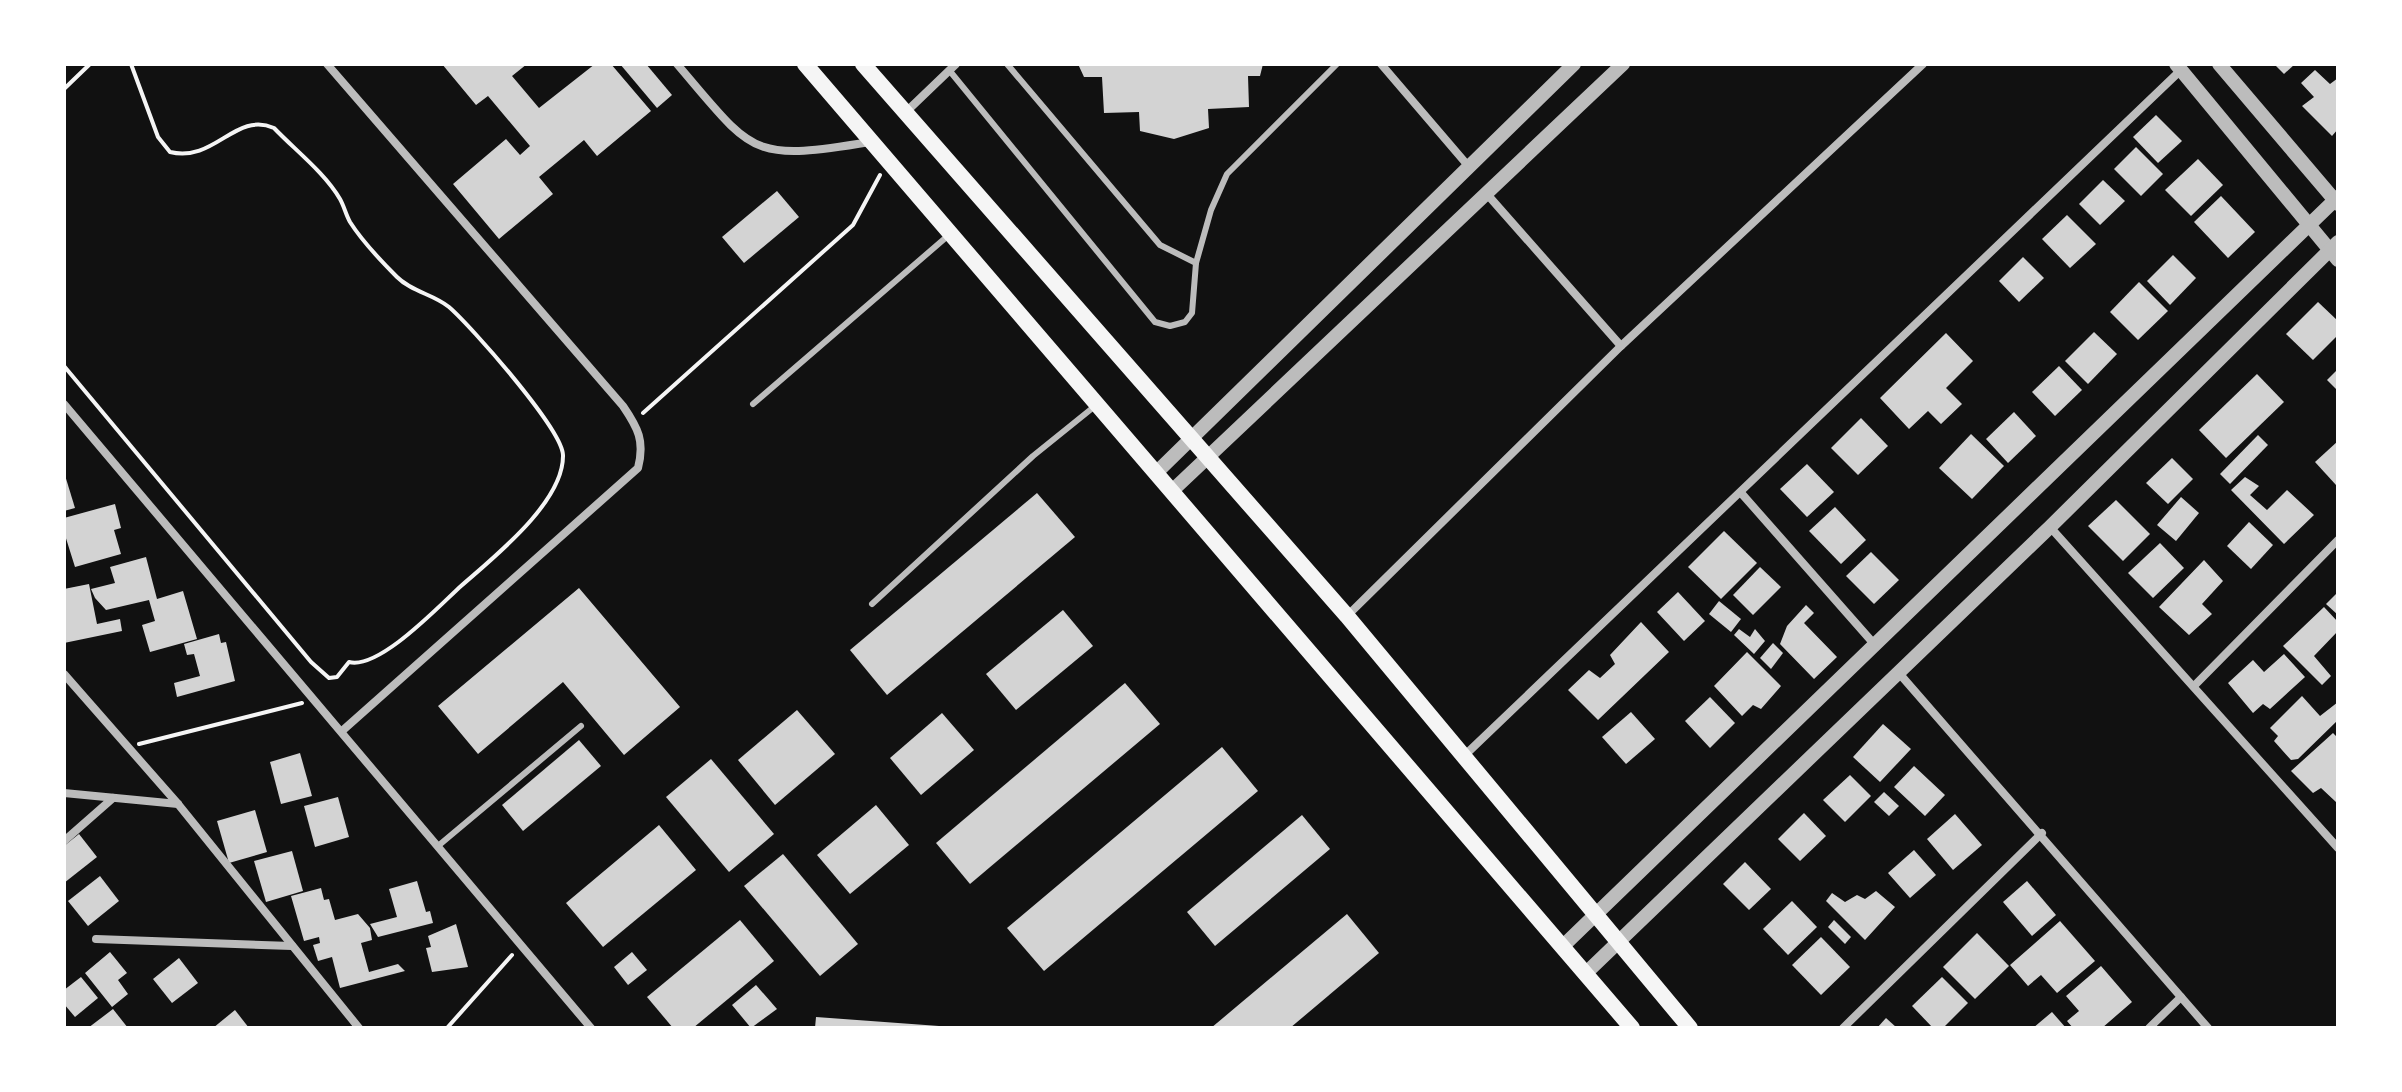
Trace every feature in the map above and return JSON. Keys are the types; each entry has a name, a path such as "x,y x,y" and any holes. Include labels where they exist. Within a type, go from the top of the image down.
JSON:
{"main road":[{"path":"805,64 1632,1028"},
{"path":"863,64 1347,616 1690,1028"}],"street":[{"path":"327,64 633,421 643,448 638,468 342,731"},
{"path":"677,64 740,137 769,152 805,153 872,142"},
{"path":"1381,64 1470,168"},
{"path":"1157,472 1574,64"},
{"path":"1173,490 1623,64"},
{"path":"1347,616 1621,346 1923,64"},
{"path":"1562,947 2337,200 2219,64"},
{"path":"907,111 952,67"},
{"path":"1463,757 1742,494 2178,67 2308,226 2335,251 1585,974"},
{"path":"1486,193 1621,346"},
{"path":"64,404 591,1028"},
{"path":"1742,494 1876,645"},
{"path":"2050,527 2338,848"},
{"path":"2194,686 2338,540"},
{"path":"1898,672 2042,833 2208,1028"},
{"path":"64,674 178,804 359,1028"},
{"path":"64,793 178,804"},
{"path":"64,841 113,798"},
{"path":"1843,1028 2042,833"},
{"path":"96,939 292,946"},
{"path":"2149,1028 2181,997"}],"lane":[{"path":"1007,64 1160,245 1196,263"},
{"path":"952,67 1155,322 1170,326 1185,322 1192,313 1196,263 1211,210 1227,174 1337,64"},
{"path":"753,404 951,234"},
{"path":"872,604 1033,456 1098,404"},
{"path":"438,846 581,726"}],"path":[{"path":"64,89 90,64"},
{"path":"64,366 311,662 329,678 337,677 349,662 372,660 488,563 526,526 545,502 561,469 560,443 537,408 452,309 406,286 395,275 350,222 340,199 274,128 264,124 247,125 199,152 170,152 158,137 131,64"},
{"path":"633,421 853,225 868,203 886,162"},
{"path":"129,746 315,699"},
{"path":"447,1028 522,945"}],"building":[{"path":"442,64 527,64 512,76 539,108 595,64 611,64 651,111 597,156 584,140 539,177 553,194 499,239 453,184 506,139 520,155 530,146 488,96 476,105"},
{"path":"620,64 646,64 672,95 657,108"},
{"path":"1078,64 1263,64 1260,76 1248,76 1249,107 1208,109 1209,128 1174,139 1140,131 1139,112 1104,113 1102,77 1084,77"},
{"path":"2274,64 2295,64 2284,74"},
{"path":"2315,70 2330,84 2338,78 2338,129 2332,136 2302,106 2314,97 2301,83"},
{"path":"2156,115 2182,141 2158,163 2133,137"},
{"path":"2136,147 2163,174 2141,196 2114,169"},
{"path":"2198,159 2223,185 2191,216 2165,190"},
{"path":"2103,180 2125,201 2100,225 2079,204"},
{"path":"777,191 799,217 744,263 722,237"},
{"path":"2221,196 2255,232 2228,258 2194,222"},
{"path":"2067,215 2096,244 2070,268 2042,239"},
{"path":"2173,255 2196,278 2170,305 2147,281"},
{"path":"2023,257 2044,278 2019,302 1999,281"},
{"path":"2139,282 2168,311 2138,340 2110,312"},
{"path":"2318,302 2338,321 2338,335 2313,360 2286,334"},
{"path":"2094,332 2117,354 2088,384 2065,361"},
{"path":"1946,333 1973,361 1946,388 1962,404 1941,424 1928,411 1909,429 1880,398"},
{"path":"2059,366 2082,390 2055,416 2032,392"},
{"path":"2338,369 2338,391 2327,380"},
{"path":"2257,374 2284,402 2226,458 2199,430"},
{"path":"2014,412 2036,436 2008,463 1986,439"},
{"path":"1861,418 1888,446 1858,475 1831,448"},
{"path":"1971,434 2004,466 1972,499 1939,468"},
{"path":"2258,435 2268,445 2230,484 2220,474"},
{"path":"2338,441 2338,483 2336,485 2315,462"},
{"path":"2172,458 2193,479 2168,504 2146,483"},
{"path":"1807,464 1834,492 1807,517 1780,489"},
{"path":"64,472 75,508 64,511"},
{"path":"2245,477 2259,486 2250,495 2267,510 2287,490 2314,515 2284,544 2231,490"},
{"path":"1037,493 1075,537 887,695 850,650"},
{"path":"2181,497 2199,513 2176,541 2157,525"},
{"path":"2116,500 2150,534 2123,561 2088,526"},
{"path":"115,504 121,528 114,530 121,554 75,567 64,532 64,518"},
{"path":"1835,507 1866,540 1841,564 1809,531"},
{"path":"2249,522 2273,545 2251,569 2227,546"},
{"path":"1724,531 1757,563 1721,599 1688,567"},
{"path":"2160,543 2184,568 2153,598 2128,573"},
{"path":"1871,552 1899,580 1874,604 1846,576"},
{"path":"146,557 157,599 183,591 197,639 150,652 142,625 155,621 149,600 106,610 95,598 91,589 115,583 110,567"},
{"path":"2204,560 2223,581 2202,604 2212,614 2189,635 2159,607"},
{"path":"1760,567 1781,587 1753,615 1733,595"},
{"path":"89,584 97,624 120,619 122,631 64,643 64,589"},
{"path":"579,588 680,707 624,755 563,682 478,754 438,706"},
{"path":"1678,592 1705,621 1684,641 1657,612"},
{"path":"2338,592 2338,615 2326,604"},
{"path":"1719,601 1741,619 1731,632 1709,614"},
{"path":"1806,605 1814,613 1804,623 1837,657 1814,679 1780,644 1787,626"},
{"path":"2324,607 2338,622 2338,631 2314,656 2331,676 2322,685 2283,646"},
{"path":"1063,610 1093,646 1016,710 986,674"},
{"path":"1641,622 1669,652 1598,720 1568,690 1589,670 1600,678 1615,664 1610,655"},
{"path":"1739,629 1750,637 1755,629 1765,641 1754,654 1734,635"},
{"path":"219,634 221,643 226,642 235,681 177,697 174,683 200,676 194,654 187,655 184,644"},
{"path":"1773,643 1783,653 1771,669 1760,658"},
{"path":"1747,652 1781,686 1761,709 1753,705 1742,716 1714,686"},
{"path":"2284,654 2305,677 2270,709 2263,704 2253,713 2228,683 2253,660 2264,672"},
{"path":"1125,683 1160,724 970,884 936,843"},
{"path":"2302,696 2320,716 2338,702 2338,720 2298,759 2291,760 2274,741 2278,736 2270,728"},
{"path":"1710,697 1735,723 1710,748 1685,721"},
{"path":"797,710 835,754 775,805 738,760"},
{"path":"1631,712 1655,739 1626,764 1602,737"},
{"path":"942,713 974,750 921,795 890,758"},
{"path":"1883,724 1911,749 1880,782 1853,757"},
{"path":"2333,733 2338,738 2336,802 2321,788 2313,793 2291,771"},
{"path":"579,740 601,766 523,831 502,805"},
{"path":"1222,747 1258,791 1044,971 1007,928"},
{"path":"300,753 312,796 281,804 270,762"},
{"path":"711,759 774,834 729,872 666,797"},
{"path":"1914,766 1945,795 1925,816 1894,787"},
{"path":"1850,775 1871,796 1845,822 1823,800"},
{"path":"1884,792 1899,806 1889,816 1874,802"},
{"path":"338,797 349,837 315,847 304,806"},
{"path":"876,805 909,845 850,894 817,855"},
{"path":"255,810 267,852 229,863 217,821"},
{"path":"1804,813 1826,836 1800,861 1778,839"},
{"path":"1955,814 1982,845 1953,870 1927,839"},
{"path":"1302,815 1330,849 1215,946 1187,912"},
{"path":"659,825 696,870 603,947 566,903"},
{"path":"79,834 97,857 64,883 64,846"},
{"path":"1914,850 1936,875 1910,898 1888,873"},
{"path":"292,851 303,891 266,902 254,861"},
{"path":"783,854 858,944 820,976 744,886"},
{"path":"1745,862 1771,889 1749,910 1723,884"},
{"path":"100,876 119,901 88,926 68,901"},
{"path":"417,881 426,912 430,911 433,923 378,937 370,924 397,917 389,889"},
{"path":"2027,881 2056,915 2032,936 2003,902"},
{"path":"321,888 324,900 329,899 335,920 358,914 370,928 372,940 361,943 369,972 398,964 405,971 340,988 332,957 318,961 313,945 320,943 319,937 304,941 291,896"},
{"path":"1876,891 1895,907 1865,940 1826,901 1832,893 1845,902 1857,895 1865,899"},
{"path":"1792,901 1817,927 1788,955 1763,929"},
{"path":"1347,914 1379,953 1290,1028 1211,1028"},
{"path":"740,920 774,961 693,1028 673,1028 647,997"},
{"path":"1834,920 1851,937 1845,944 1828,927"},
{"path":"2060,921 2095,961 2057,993 2041,975 2028,986 2010,965"},
{"path":"456,924 468,967 432,972 426,948 431,947 428,936"},
{"path":"1977,933 2009,966 1975,999 1943,967"},
{"path":"1821,937 1850,967 1821,995 1792,965"},
{"path":"110,952 127,973 118,980 128,994 112,1007 85,973"},
{"path":"632,952 647,970 628,985 614,967"},
{"path":"179,958 198,983 172,1003 153,979"},
{"path":"2101,966 2132,1002 2102,1028 2073,1028 2067,1021 2079,1011 2066,996"},
{"path":"81,977 98,998 75,1017 64,1004 64,990"},
{"path":"1942,977 1968,1003 1943,1028 1933,1028 1912,1006"},
{"path":"756,985 777,1009 751,1028 732,1005"},
{"path":"113,1009 128,1028 88,1028"},
{"path":"235,1010 249,1028 213,1028"},
{"path":"2052,1012 2066,1028 2033,1028"},
{"path":"816,1017 939,1026 939,1028 815,1028"},
{"path":"1886,1018 1897,1028 1877,1028"}]}
